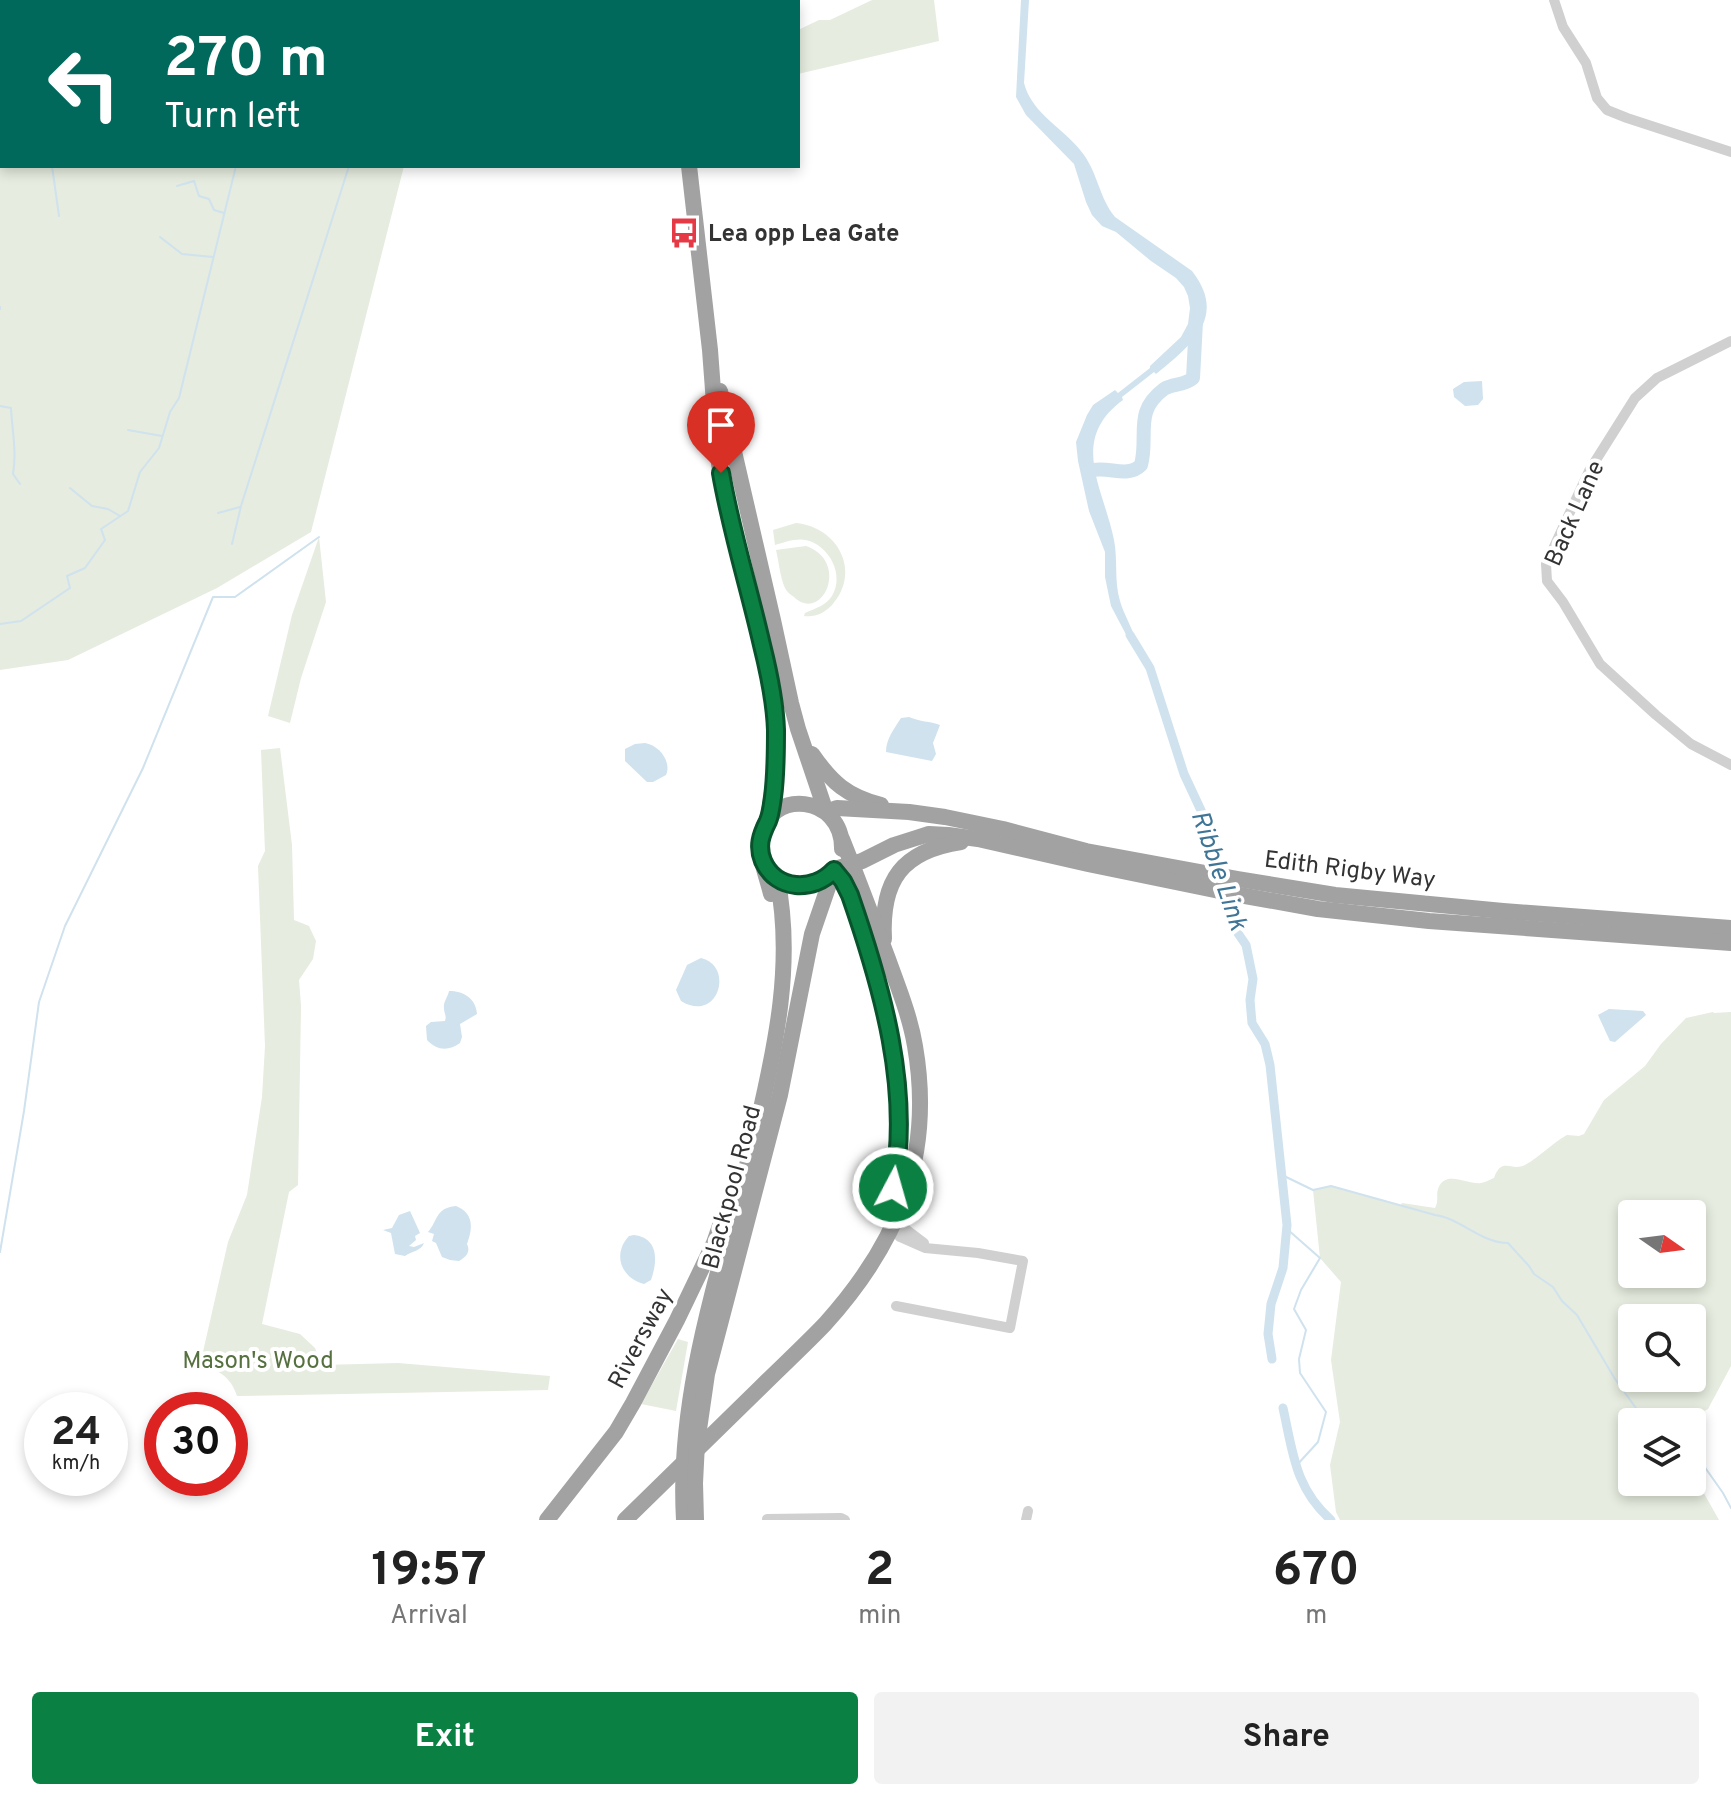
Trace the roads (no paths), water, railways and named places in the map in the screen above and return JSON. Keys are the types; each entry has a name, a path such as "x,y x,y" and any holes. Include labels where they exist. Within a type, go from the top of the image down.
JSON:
{"highway":[{"path":"689,168 710,350 714,427 723,489 774,703 776,766 760,850 778,923 783,977"},
{"path":"710,350 800,736 826,812"},
{"path":"800,736 840,788 868,802 909,812"},
{"path":"625,1520 823,1326 871,1264 907,1195 915,1159 920,1094 914,1041 902,996 837,824 826,812 812,805 796,804 780,809 768,819"},
{"name":"Edith Rigby Way","path":"826,812 837,808 945,817 1003,829 1087,857 1234,894 1318,909 1429,921 1731,943"},
{"name":"Edith Rigby Way","path":"834,869 929,834 1335,895 1731,928"},
{"path":"763,860 777,878 791,885 807,886 822,880 834,869 841,855 842,839"},
{"path":"887,957 884,915 886,900 897,874 916,856 929,849 978,839"},
{"name":"Blackpool Road","path":"684,1520 707,1374 780,1095 812,934 834,869"},
{"name":"Blackpool Road","path":"696,1520 689,1489 687,1424 691,1388 701,1337 749,1163 775,1043 783,977 784,922 777,878"},
{"name":"Riversway","path":"547,1520 616,1432 633,1403 714,1243 737,1177 749,1163"}],"street":[{"path":"1554,0 1563,27 1586,63 1597,98 1607,110 1731,152"},
{"name":"Back Lane","path":"1731,341 1657,378 1635,398 1589,471 1546,564 1547,581 1600,664 1691,744 1731,765"},
{"path":"834,869 847,889 873,965 895,1070 898,1132 887,1218 900,1237 925,1248 1023,1261 1010,1328 896,1306"},
{"path":"825,892 847,889"},
{"path":"767,1519 845,1520"}],"water":[{"path":"1021,0 1029,0 1024,83 1034,104 1084,155 1115,217 1192,271 1202,287 1206,302 1206,316 1192,341 1156,374 1154,372 1122,397 1123,400 1106,415 1093,448 1098,484 1114,540 1118,593 1136,641 1131,644 1111,606 1105,577 1105,552 1089,511 1076,442 1093,405 1115,390 1118,393 1150,368 1181,337 1188,324 1188,296 1176,278 1116,232 1102,226 1092,215 1074,164 1026,115 1016,97"},
{"path":"1482,381 1483,399 1478,405 1465,406 1454,397 1453,389 1464,382"},
{"path":"901,718 940,725 933,743 936,754 932,761 886,752 889,738"},
{"path":"645,743 659,751 666,760 666,775 653,782 647,782 625,761 625,749"},
{"path":"701,958 711,963 717,971 718,991 713,1000 705,1005 694,1006 681,1001 676,990 687,965"},
{"path":"449,991 468,996 477,1014 460,1024 460,1043 443,1049 427,1040 426,1026 431,1022 445,1021 444,1006"},
{"path":"1609,1009 1643,1011 1646,1015 1615,1042 1610,1041 1598,1015"},
{"path":"456,1206 469,1217 471,1227 468,1252 459,1261 442,1257 432,1241 434,1234 428,1232 444,1209"},
{"path":"410,1211 420,1233 409,1246 424,1243 423,1246 405,1256 395,1254 391,1233 383,1230 392,1228 399,1215"},
{"path":"634,1235 648,1240 654,1251 655,1265 651,1280 644,1284 625,1271 620,1258 624,1243"}],"waterway":[{"path":"52,168 59,216"},
{"path":"0,624 21,621 70,588 67,576 85,568 105,540 101,529 128,511 140,472 159,448 170,412 179,398 236,168"},
{"path":"232,544 241,506 348,168"},
{"path":"177,186 194,181 199,196 209,199 214,210 224,213"},
{"path":"160,237 182,254 213,257"},
{"path":"1088,471 1130,471 1141,465 1148,406 1164,389 1193,378 1196,322"},
{"path":"0,406 11,408 13,474 20,484"},
{"path":"128,430 162,436"},
{"path":"70,488 92,506 108,509 120,516"},
{"path":"218,513 240,507"},
{"path":"0,1252 39,1002 65,926 143,768 213,597 235,597 319,537"},
{"name":"Ribble Link","path":"1130,635 1150,668 1184,774 1212,834 1222,878"},
{"name":"Ribble Link","path":"1225,892 1233,926 1246,945 1253,979 1250,1000 1252,1023 1265,1044 1270,1065 1287,1225 1283,1268 1271,1304 1268,1334 1272,1359"},
{"path":"1282,1175 1313,1190 1331,1186 1444,1217 1489,1239 1508,1243 1534,1274 1553,1287 1577,1315 1636,1408"},
{"path":"1287,1229 1320,1258 1294,1309 1306,1330 1299,1359 1300,1373 1326,1412 1318,1442 1296,1466"},
{"name":"Ribble Link","path":"1283,1408 1297,1469 1310,1495 1331,1520"},
{"path":"1706,1469 1731,1508"}],"place":[{"name":"Lea opp Lea Gate","path":"684,233"}],"park label":[{"name":"Mason's Wood","path":"258,1360"}]}
